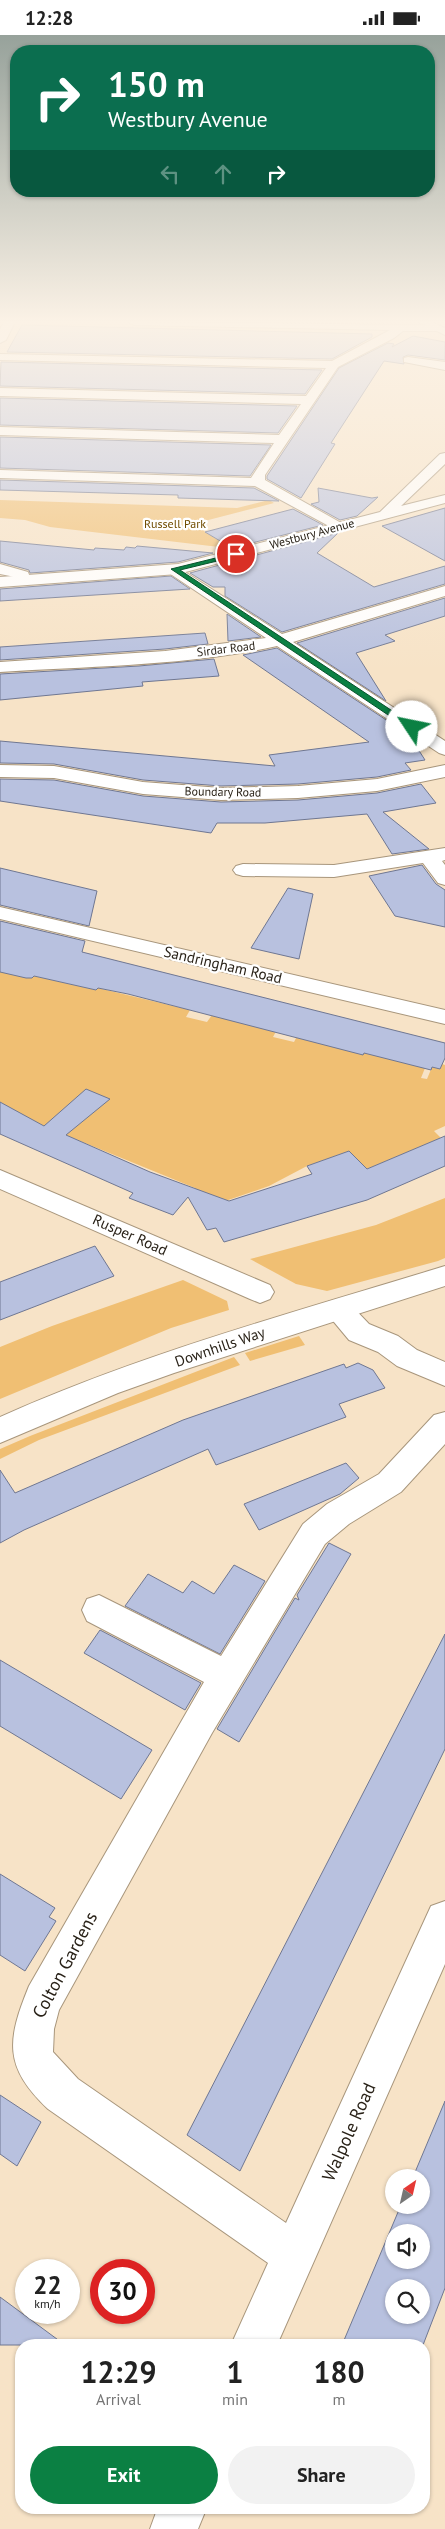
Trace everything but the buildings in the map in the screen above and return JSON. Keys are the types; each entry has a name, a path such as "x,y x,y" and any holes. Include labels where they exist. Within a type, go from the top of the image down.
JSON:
{"street":[{"path":"262,438 284,439"},
{"path":"258,482 258,475 284,439"},
{"path":"385,514 445,457"},
{"path":"0,474 258,482 338,527"},
{"name":"Westbury Avenue","path":"415,485 427,492 445,498"},
{"name":"Westbury Avenue","path":"0,582 174,569 445,498"},
{"path":"0,569 20,573 23,575 24,580"},
{"path":"174,569 445,749"},
{"name":"Sirdar Road","path":"0,667 174,655 249,647 281,640 445,591"},
{"name":"Boundary Road","path":"0,771 54,772 143,788 221,794 298,792 377,785 445,771"},
{"path":"243,870 334,871 437,855 445,879"},
{"name":"Sandringham Road","path":"0,913 445,1017"},
{"name":"Rusper Road","path":"0,1179 260,1292"},
{"name":"Downhills Way","path":"0,1431 125,1378 294,1322 445,1276"},
{"path":"338,1310 359,1332 388,1344 407,1358 445,1374"},
{"name":"Colton Gardens","path":"294,2255 63,2094 44,2078 32,2053 33,2026 43,2001 200,1721 314,1534 338,1514 390,1483 445,1424"},
{"path":"99,1610 228,1677"},
{"name":"Walpole Road","path":"257,2339 445,1920"},
{"path":"174,2529 180,2514"}],"green space":[{"name":"Russell Park","path":"0,500 237,508 269,500 274,503 193,524 232,549 224,550 219,547 50,527 25,520 0,518"},
{"path":"0,963 32,978 34,976 96,990 98,988 190,1010 186,1017 207,1022 212,1015 280,1024 273,1037 294,1042 297,1036 425,1068 421,1078 427,1079 432,1067 440,1069 442,1064 445,1065 445,1126 434,1131 441,1138 367,1169 349,1151 307,1166 269,1186 196,1211 195,1188 31,1121 0,1102"},
{"path":"445,1198 445,1258 438,1261 327,1291 296,1284 250,1259 376,1225"},
{"path":"183,1280 227,1301 229,1310 171,1328 0,1399 0,1347 52,1326"},
{"path":"299,1336 305,1345 250,1361 245,1353"},
{"path":"234,1357 240,1365 39,1440 0,1459 0,1449"}],"route":[{"path":"236,554 174,569 412,727"}]}
